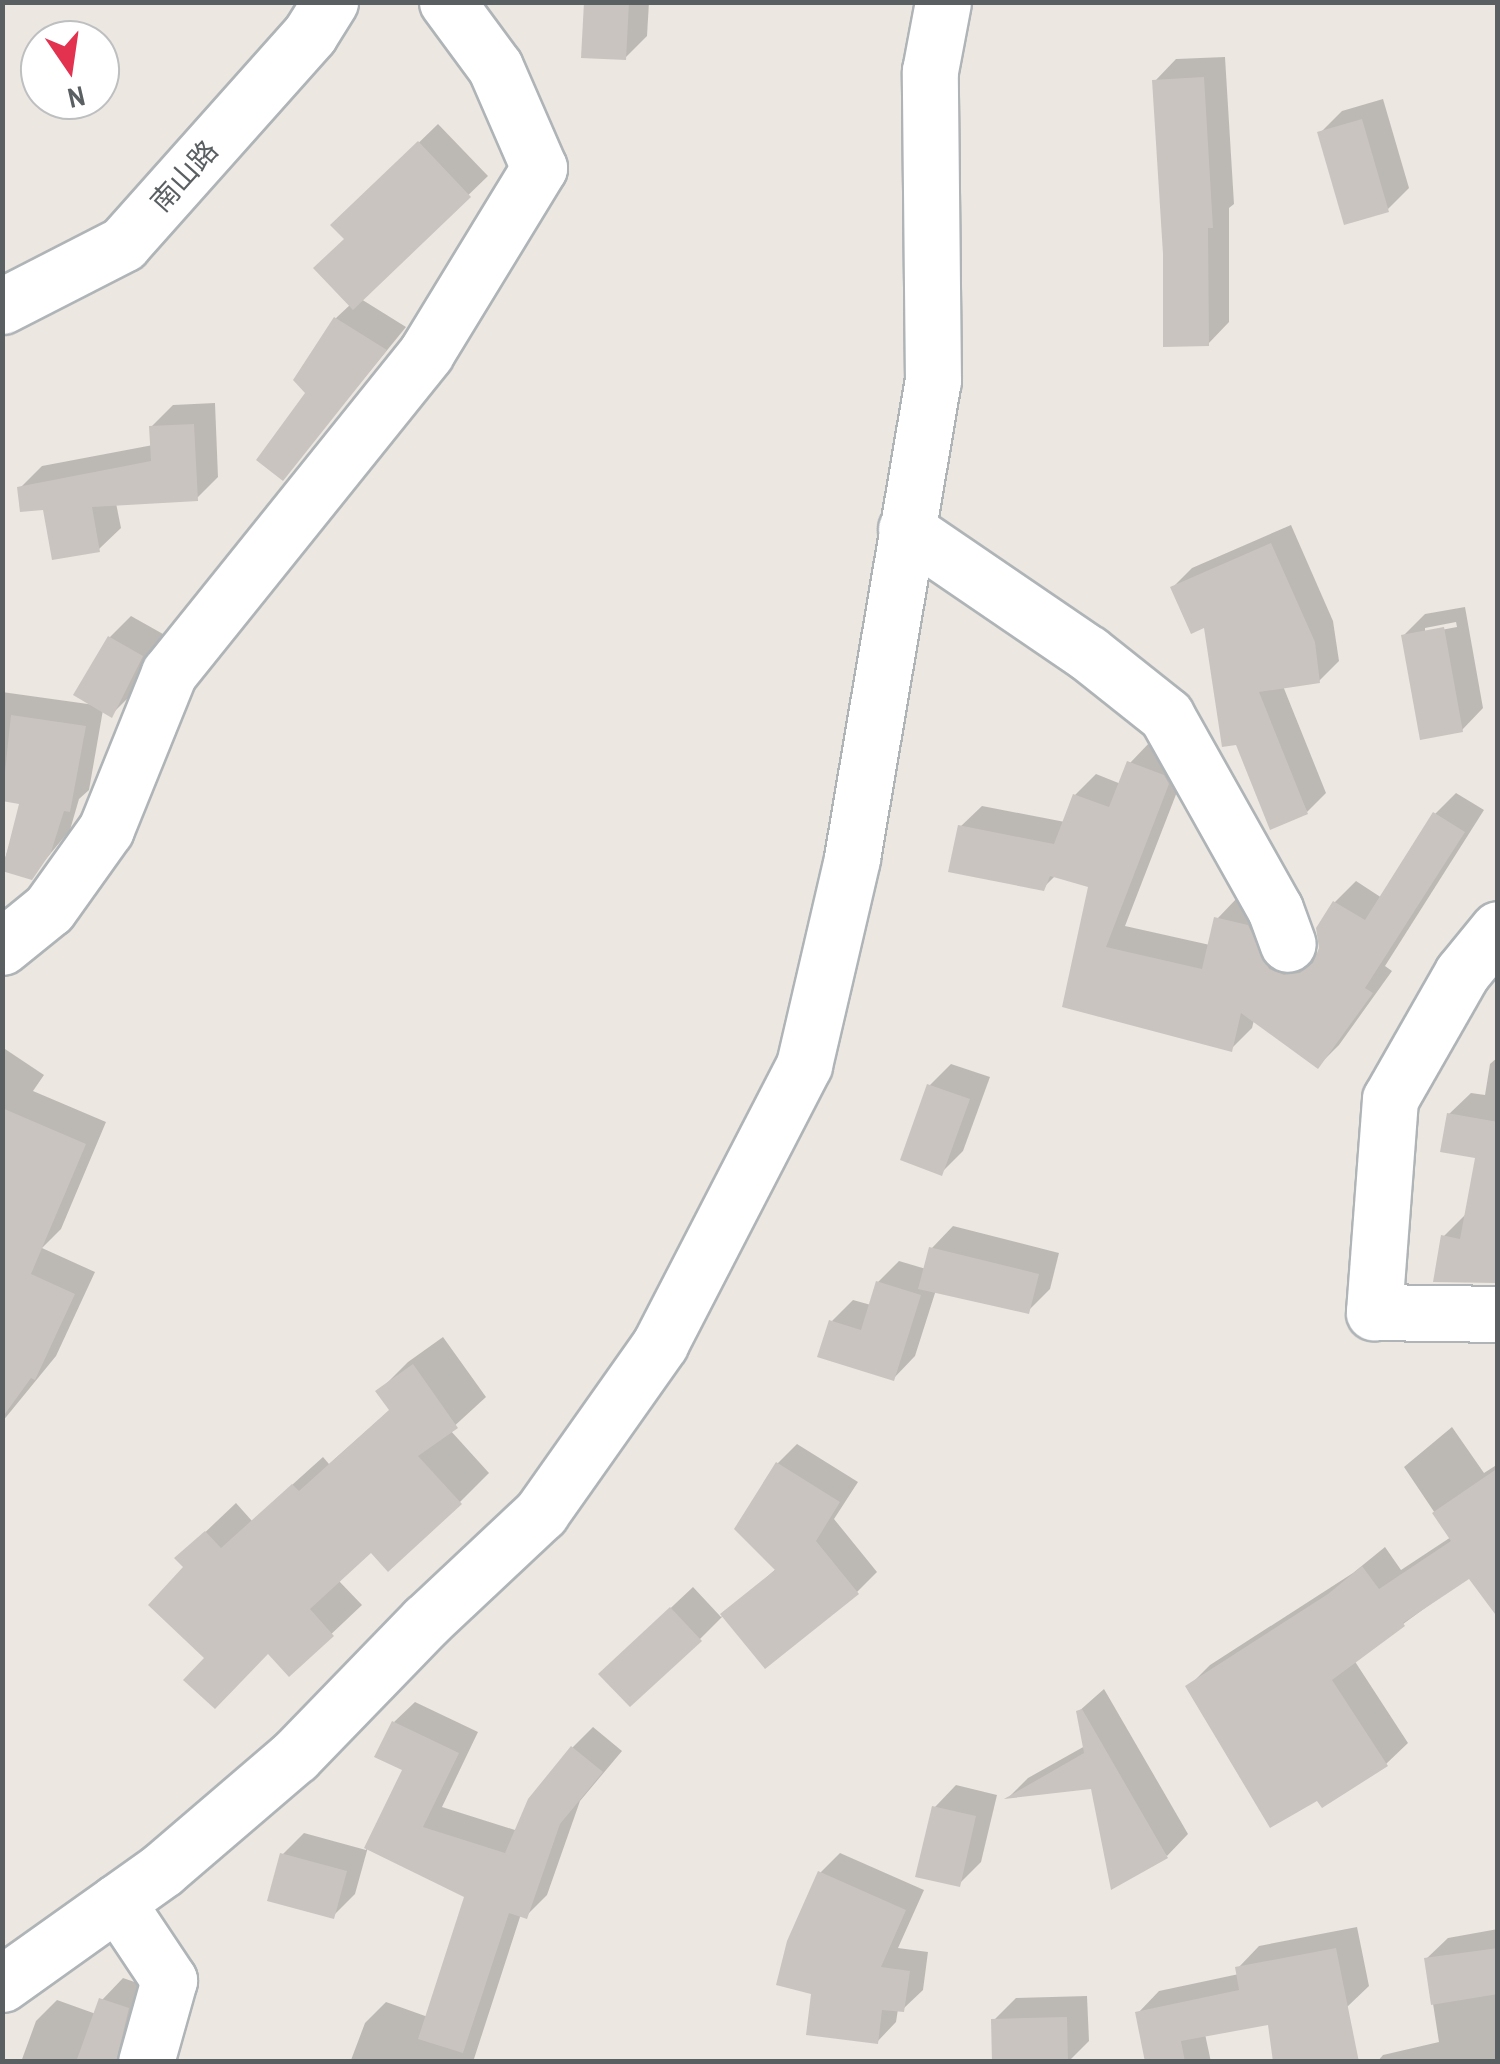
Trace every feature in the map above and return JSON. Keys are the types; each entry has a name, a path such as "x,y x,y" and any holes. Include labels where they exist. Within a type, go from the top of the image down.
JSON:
{"street":[{"name":"南山路","path":"2,306 123,244 310,34 330,2"},
{"path":"2,947 49,910 106,829 169,673 426,353 538,168 495,67 448,2"},
{"path":"2,1984 163,1869 295,1756 426,1622 541,1514 660,1344 804,1065 852,858 934,381 930,70 943,2"},
{"path":"906,530 1088,653 1166,716 1275,909 1288,944"},
{"path":"1498,929 1462,973 1390,1099 1374,1312 1498,1314"},
{"path":"117,1902 169,1980 146,2062"}],"building":[{"path":"584,2 629,2 626,60 581,58"},
{"path":"1204,77 1213,228 1208,228 1209,346 1163,347 1163,254 1152,80"},
{"path":"1362,119 1389,212 1344,225 1317,132"},
{"path":"418,141 471,197 353,310 313,268 344,239 330,225"},
{"path":"334,317 387,350 283,481 256,460 305,393 293,380"},
{"path":"194,424 198,501 92,507 100,552 52,560 43,510 20,512 17,487 151,461 149,426"},
{"path":"1271,543 1315,642 1320,683 1259,692 1308,814 1270,830 1236,745 1222,747 1204,628 1191,634 1170,587"},
{"path":"1444,627 1463,732 1420,740 1401,635"},
{"path":"108,636 143,656 112,718 73,695"},
{"path":"11,715 86,726 70,812 64,811 51,852 32,880 2,871 19,804 2,801"},
{"path":"1127,761 1164,775 1169,784 1106,947 1202,969 1214,917 1248,925 1269,969 1284,975 1300,973 1313,963 1319,948 1316,928 1333,901 1365,920 1433,812 1465,832 1365,988 1373,993 1318,1069 1241,1013 1232,1052 1062,1007 1088,887 1050,876 1044,891 948,872 958,825 1054,844 1073,794 1109,807"},
{"path":"927,1084 970,1099 942,1176 900,1160"},
{"path":"2,1108 86,1144 31,1274 75,1294 35,1380 31,1378 2,1418"},
{"path":"1447,1113 1498,1122 1498,1283 1433,1282 1441,1235 1460,1239 1475,1158 1440,1152"},
{"path":"929,1247 1039,1274 1029,1314 918,1289"},
{"path":"876,1281 921,1295 894,1381 817,1357 829,1320 861,1330"},
{"path":"413,1364 458,1428 418,1456 462,1504 388,1572 371,1553 310,1609 334,1636 289,1677 268,1654 215,1709 183,1680 204,1658 148,1605 183,1567 174,1558 205,1531 221,1548 292,1484 299,1491 389,1410 375,1391"},
{"path":"776,1462 840,1502 816,1541 859,1594 765,1669 720,1614 775,1570 734,1529"},
{"path":"1498,1468 1498,1618 1469,1579 1403,1623 1405,1626 1332,1680 1388,1766 1322,1808 1317,1801 1270,1828 1185,1686 1328,1594 1362,1566 1379,1589 1451,1541 1432,1513"},
{"path":"670,1607 702,1641 630,1707 598,1674"},
{"path":"1082,1709 1168,1858 1111,1890 1091,1789 1004,1799 1084,1753 1076,1711"},
{"path":"392,1721 459,1753 423,1827 505,1853 528,1799 571,1746 603,1772 560,1824 527,1919 509,1913 463,2053 418,2039 464,1897 364,1848 402,1770 374,1757"},
{"path":"932,1806 976,1816 960,1887 915,1877"},
{"path":"280,1853 347,1871 334,1919 267,1901"},
{"path":"818,1871 906,1910 881,1967 910,1971 904,2012 882,2010 878,2044 806,2035 811,1994 776,1985 787,1941"},
{"path":"1336,1948 1359,2062 1273,2062 1268,2025 1181,2041 1185,2062 1145,2062 1135,2012 1239,1990 1235,1967"},
{"path":"1498,1948 1498,1994 1431,2005 1424,1958"},
{"path":"99,1998 129,2008 116,2062 76,2062"},
{"path":"1067,2017 1068,2062 992,2062 991,2019"}]}
